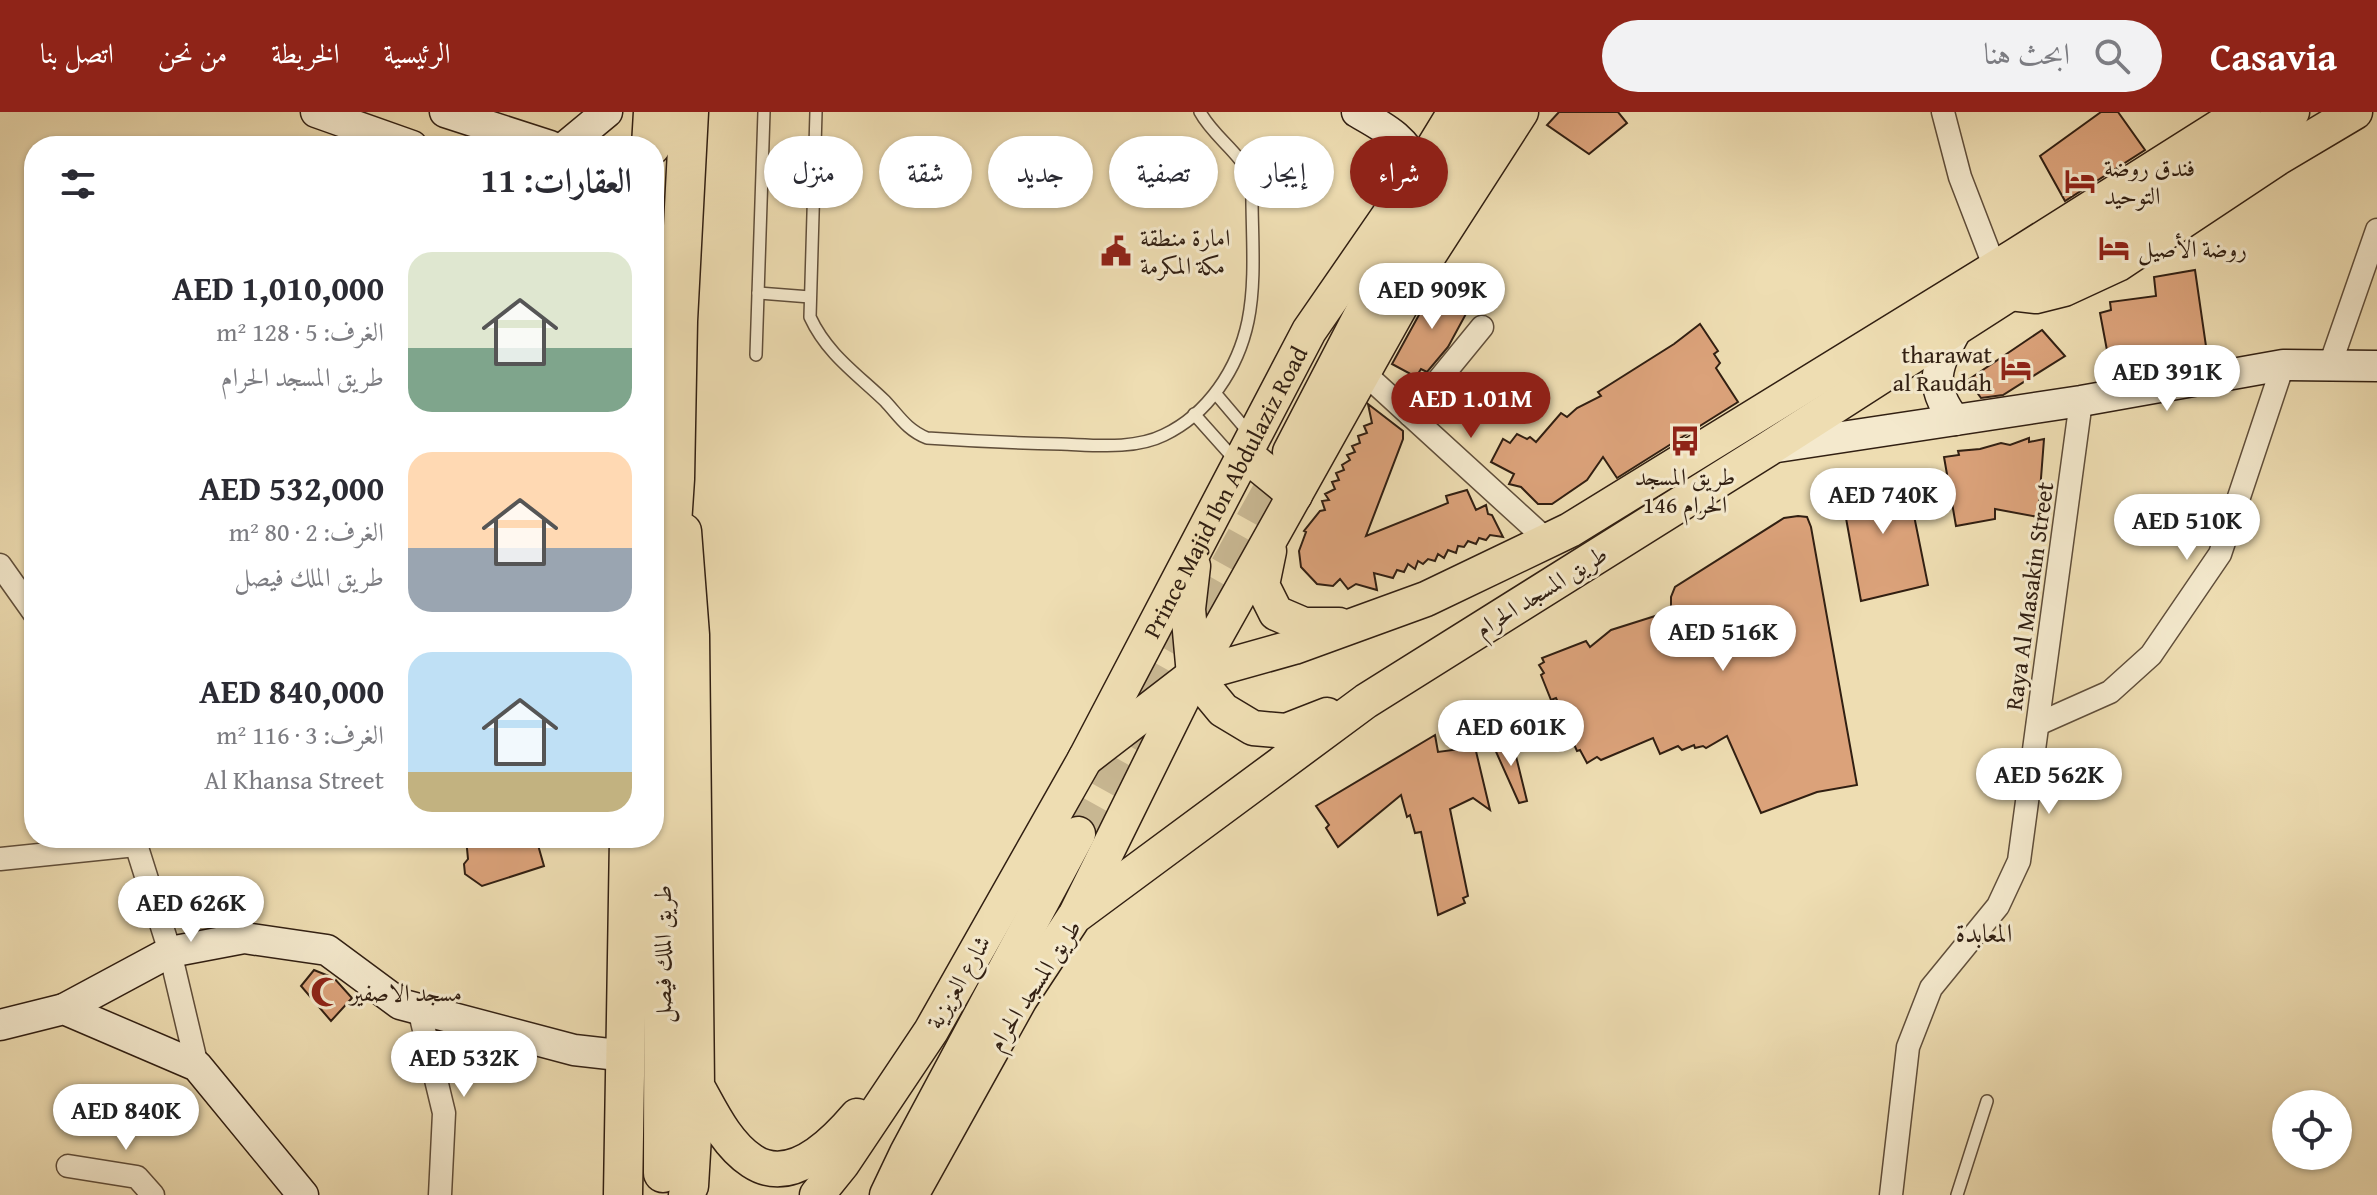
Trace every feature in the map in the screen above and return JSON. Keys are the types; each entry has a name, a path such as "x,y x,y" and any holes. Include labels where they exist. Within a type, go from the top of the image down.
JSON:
{"highway":[{"name":"طريق الملك فيصل","path":"674,1184 664,644 689,112"},
{"name":"طريق الملك فيصل","path":"626,1191 629,848"}],"main road":[{"path":"1290,452 1398,244 1441,177 1492,112"},
{"path":"1074,917 1194,675 1429,255 1521,112"},
{"name":"طريق المسجد الحرام","path":"1085,759 1194,675 1294,647 1426,599 1570,530 2292,112"},
{"path":"2002,280 2036,296 2064,289 2118,264 2276,159 2355,112"},
{"name":"طريق المسجد الحرام","path":"911,1195 1020,999 1074,917 1366,701 1768,449 1959,325 2002,280 2235,117"},
{"name":"Prince Majid Ibn Abdulaziz Road","path":"1085,759 1309,331 1394,208"},
{"path":"674,1184 691,1186 697,1086 692,635 676,428"},
{"path":"1246,452 1295,495"},
{"path":"1272,535 1262,585 1276,613 1304,625 1355,625"},
{"path":"1195,550 1188,609 1194,675 1223,710 1253,728 1286,731 1366,701"},
{"name":"شارع العزيزية","path":"817,1195 842,1164 931,1031 1085,759"},
{"path":"887,1195 1078,834"},
{"path":"697,1086 723,1132 752,1162 777,1169 807,1161 840,1136 931,1031"}],"street":[{"path":"316,112 384,136"},
{"path":"445,112 519,136"},
{"path":"578,136 607,112"},
{"path":"1357,112 1395,136"},
{"path":"1943,112 1960,177 2002,280"},
{"path":"1388,130 1410,135 1450,120"},
{"path":"2330,365 2377,230"},
{"path":"1955,420 1941,403 1937,378 1944,353 1959,325"},
{"path":"1410,415 1482,327"},
{"path":"2038,724 2110,692 2151,655 2220,554 2283,365"},
{"path":"1768,449 2081,401 2283,365 2377,366"},
{"path":"1363,372 1548,541"},
{"name":"Raya Al Masakin Street","path":"1891,1195 1908,1047 1931,988 1998,906 2019,861 2081,401"},
{"path":"0,565 24,599"},
{"path":"0,859 87,848"},
{"path":"137,848 170,952 197,1066 303,1195"},
{"path":"0,1025 64,1009 170,952 244,938 327,950 400,1004 574,1050 627,1056"},
{"path":"64,1009 197,1066"},
{"path":"419,1009 444,1113 440,1195"},
{"path":"68,1166 137,1177 153,1195"}],"lane":[{"path":"756,355 764,112"},
{"path":"816,112 810,317 832,354 886,402 900,421 927,438 1123,444 1164,435 1216,394 1236,360 1249,319 1252,181 1247,168 1214,133 1200,112"},
{"path":"758,293 810,297"},
{"path":"1216,394 1246,452"},
{"path":"1194,414 1246,452"},
{"path":"1957,1195 1987,1101"}],"building":[{"path":"1559,112 1618,112 1627,123 1589,154 1547,125"},
{"name":"فندق روضة التوحيد","path":"2101,112 2118,112 2145,150 2065,201 2040,156"},
{"path":"2195,270 2208,360 2112,377 2100,313 2111,310 2110,302 2156,296 2154,277"},
{"path":"1437,282 1460,294 1467,312 1448,347 1427,372 1421,369 1416,377 1392,364"},
{"path":"1700,324 1718,351 1714,354 1720,363 1716,368 1738,402 1617,478 1603,457 1587,480 1552,504 1538,504 1521,487 1509,484 1514,474 1491,462 1503,439 1510,443 1517,434 1536,442 1561,413 1567,417 1577,408 1601,396 1598,392"},
{"name":"tharawat al Raudah","path":"2042,330 2065,356 2003,395 1981,398 1968,380"},
{"path":"1368,404 1403,431 1403,439 1366,536 1448,503 1446,496 1467,490 1476,510 1486,505 1488,514 1492,515 1503,537 1490,535 1486,540 1479,538 1476,544 1468,541 1464,547 1458,546 1456,553 1448,550 1444,558 1438,554 1435,561 1428,559 1423,564 1418,561 1415,569 1408,564 1404,572 1397,570 1393,578 1374,573 1377,590 1356,584 1348,589 1340,579 1333,586 1317,584 1301,567 1299,551 1304,531 1320,511 1325,510 1322,501 1329,500 1325,494 1335,489 1332,482 1339,480 1336,473 1344,470 1342,465 1350,460 1347,455 1355,452 1352,446 1360,443 1358,436 1367,433 1364,426 1372,423"},
{"path":"2029,438 2029,442 2044,439 2038,517 1995,509 1995,519 1956,526 1944,457 1959,455 1958,451 2001,443 2010,445"},
{"path":"1905,471 1928,585 1861,601 1840,485"},
{"path":"1807,517 1811,527 1857,785 1817,792 1761,813 1727,736 1706,748 1695,748 1694,745 1682,750 1678,746 1660,754 1653,738 1587,763 1580,750 1577,751 1556,698 1551,700 1541,675 1544,673 1539,665 1544,662 1542,658 1586,641 1590,647 1611,630 1671,611 1675,587 1784,518"},
{"path":"1435,735 1438,752 1475,747 1490,810 1473,798 1450,809 1468,896 1463,898 1465,903 1438,915 1421,832 1415,833 1401,795 1338,847 1326,828 1329,825 1316,806"},
{"path":"1512,740 1527,801 1519,803 1493,745"},
{"path":"467,848 539,848 544,866 482,886 465,874 464,864 468,859"},
{"name":"مسجد الاصفير","path":"314,970 334,978 352,998 331,1021 301,986"}],"tunnel":[{"path":"1078,834 1290,454"}],"place":[{"name":"فندق روضة التوحيد","path":"2080,181"},
{"name":"روضة الأصيل","path":"2114,248"},
{"name":"امارة منطقة مكة المكرمة","path":"1116,251"},
{"name":"tharawat al Raudah","path":"2016,368"},
{"name":"طريق المسجد الحرام 146","path":"1685,441"},
{"name":"مسجد الاصفير","path":"326,992"}],"district":[{"name":"المعابدة","path":"1984,932"}]}
